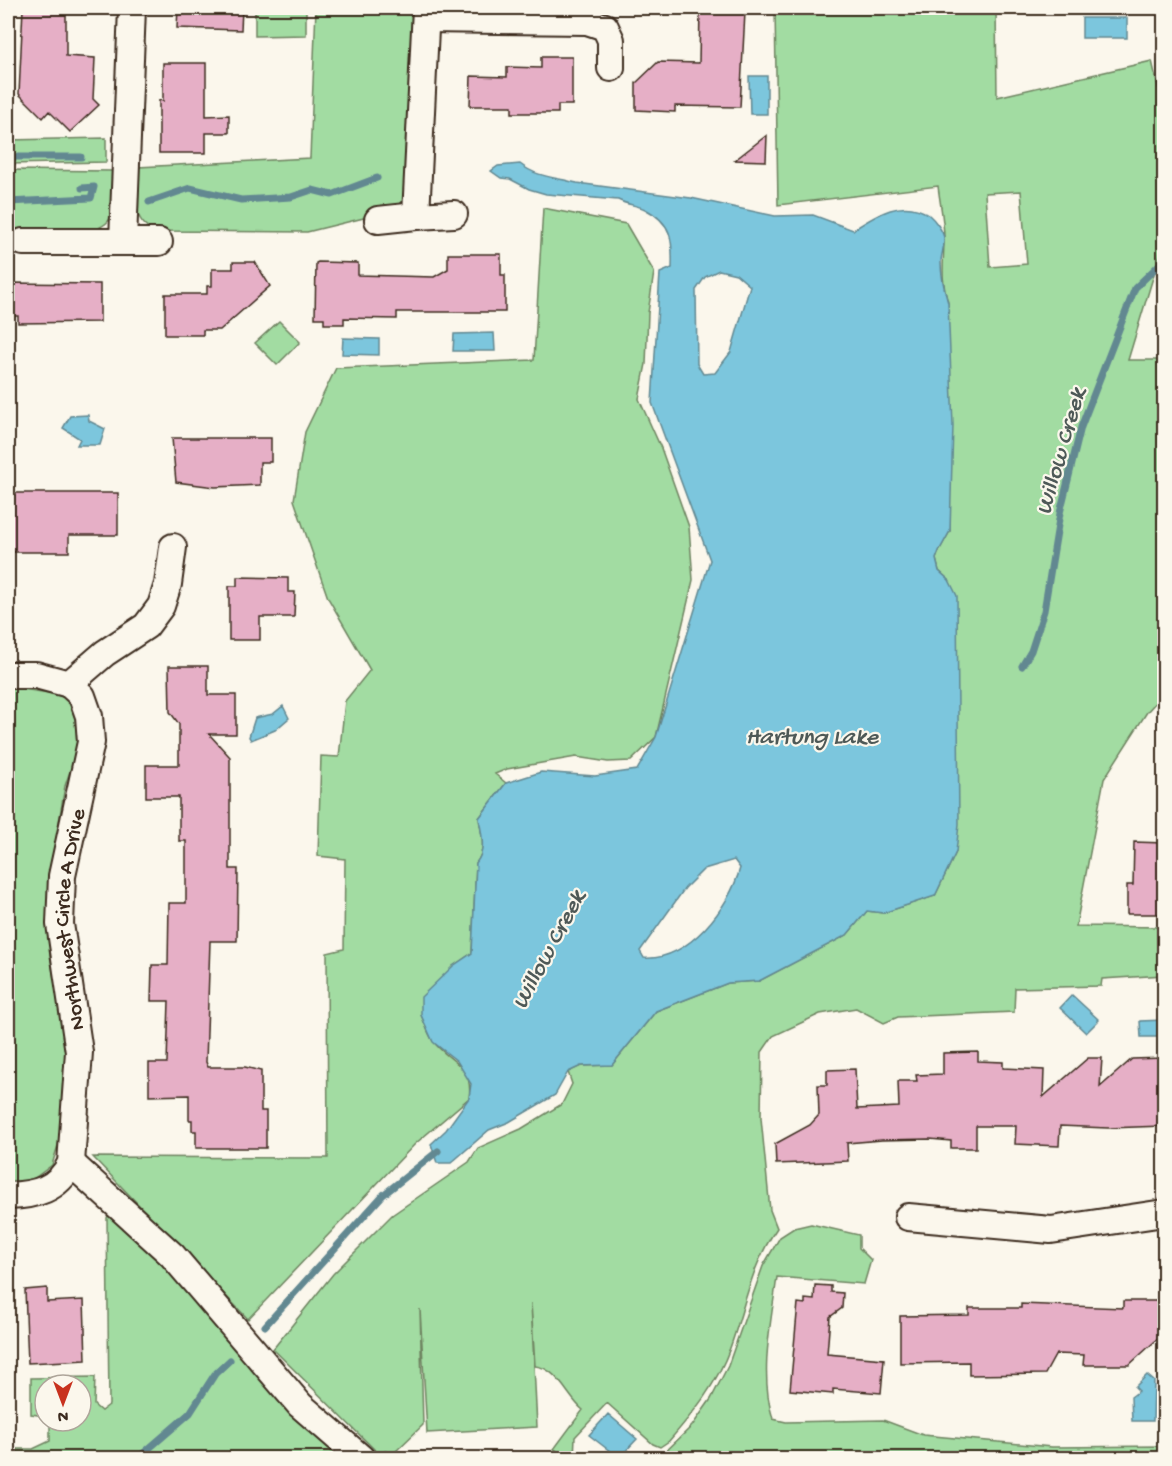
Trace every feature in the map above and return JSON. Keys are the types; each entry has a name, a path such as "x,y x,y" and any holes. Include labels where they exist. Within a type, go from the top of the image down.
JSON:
{"street":[{"path":"123,242 132,8"},
{"path":"416,216 426,13 587,21 605,27 611,40 611,68"},
{"path":"378,220 454,214"},
{"path":"23,242 159,242"},
{"path":"8,675 36,675 69,684 105,653 146,626 161,606 168,584 173,547"},
{"name":"Northwest Circle A Drive","path":"69,684 82,696 89,716 91,742 62,876 60,924 79,1052 71,1163"},
{"path":"8,1196 32,1195 50,1188 64,1177 71,1163 172,1255 300,1405 361,1458"},
{"path":"908,1217 1051,1230 1164,1214"}],"green space":[{"path":"255,8 306,8 306,35 255,36"},
{"path":"316,8 415,8 407,195 397,208 388,212 307,232 158,231 148,227 142,222 136,205 138,167 310,158"},
{"path":"775,8 996,8 997,97 1152,61 1164,112 1164,251 1161,251 1128,360 1164,360 1164,693 1147,712 1104,779 1076,926 1164,927 1164,975 1102,979 1101,986 1015,988 1014,1012 898,1017 884,1023 856,1008 820,1014 773,1036 762,1052 761,1118 770,1210 777,1228 755,1271 725,1361 712,1386 669,1441 660,1447 653,1444 607,1403 575,1437 574,1458 568,1458 554,1449 583,1410 556,1377 543,1368 535,1366 531,1303 537,1427 427,1433 420,1309 423,1425 394,1453 385,1451 380,1455 273,1349 333,1274 392,1215 469,1162 478,1148 521,1129 562,1104 572,1084 568,1072 581,1066 612,1065 656,1011 728,983 759,981 847,935 867,911 883,913 935,896 956,852 949,580 939,571 936,559 950,531 948,303 943,278 944,232 938,186 778,205","holes":["1021,191 1027,264 990,267 985,193"]},
{"path":"106,138 106,162 8,164 8,140"},
{"path":"8,170 114,171 114,201 110,218 104,225 80,232 8,233"},
{"path":"543,208 626,224 654,272 648,313 646,364 639,399 661,448 689,527 693,580 656,737 631,761 608,762 576,757 507,769 495,774 506,783 479,818 482,847 476,863 472,953 453,966 421,1015 433,1041 464,1071 470,1087 469,1098 415,1144 248,1319 93,1157 328,1158 327,953 344,949 345,859 318,856 321,756 339,757 345,701 370,670 328,598 294,500 305,432 336,368 534,360"},
{"path":"279,321 300,342 277,365 255,343"},
{"path":"8,687 56,694 73,701 81,739 65,786 48,887 50,955 69,1069 62,1132 52,1165 32,1180 8,1182"},
{"path":"110,1211 190,1292 340,1458 8,1458 8,1449 33,1449 50,1441 50,1433 93,1433 93,1377 95,1377 94,1405 101,1411 109,1405 107,1218"},
{"path":"811,1224 859,1235 859,1248 871,1260 864,1284 777,1277 769,1330 767,1366 769,1402 773,1419 786,1422 883,1420 923,1435 1052,1447 1164,1446 1164,1458 659,1458 692,1426 711,1399 728,1366 763,1266 780,1237 794,1228"},
{"path":"31,1378 33,1378 33,1414 31,1414"}],"water":[{"path":"1082,18 1127,18 1127,38 1082,38"},
{"path":"749,76 767,76 767,114 750,114"},
{"name":"Hartung Lake","path":"520,164 540,175 577,183 691,198 775,216 813,215 853,230 880,214 900,208 919,210 934,220 944,238 941,267 948,303 953,425 950,531 936,559 939,571 949,580 957,596 959,824 956,852 935,896 883,913 867,911 847,935 759,981 728,983 656,1011 612,1065 581,1066 568,1072 555,1095 509,1122 489,1130 451,1163 437,1163 431,1144 446,1130 469,1098 471,1084 457,1061 433,1042 421,1015 421,997 453,966 472,953 476,863 482,847 479,818 506,783 541,772 595,776 637,770 656,737 710,560 652,403 660,273 672,268 671,240 666,226 645,209 618,200 546,194 529,189 510,179 501,178 491,171 498,166","holes":["719,270 736,274 750,286 731,352 715,373 703,374 697,364 696,290 705,277","734,860 740,868 735,883 727,899 705,929 676,951 660,957 644,958 640,951 685,888 704,869"]},
{"path":"494,333 495,351 453,351 454,334"},
{"path":"343,338 379,339 379,355 342,354"},
{"path":"88,415 89,421 105,429 100,445 77,445 80,439 63,428 70,416"},
{"path":"283,706 289,718 275,730 251,740 249,737 255,718 273,714"},
{"path":"1072,995 1099,1020 1086,1033 1060,1008"},
{"path":"1164,1020 1164,1041 1159,1037 1141,1037 1140,1021"},
{"path":"1147,1375 1154,1381 1153,1421 1132,1421 1131,1397 1139,1391 1135,1387"},
{"path":"608,1414 637,1439 619,1458 589,1435"}],"building":[{"path":"23,8 66,8 66,56 95,58 93,99 99,105 70,132 49,111 43,118 19,94"},
{"path":"178,8 242,8 241,30 177,28"},
{"path":"700,11 745,12 740,107 675,106 675,112 636,110 636,83 658,62 699,63"},
{"path":"541,57 572,57 572,105 558,105 558,113 512,113 512,106 470,106 471,76 507,77 507,67 541,68"},
{"path":"163,63 206,63 206,116 229,115 229,133 206,133 206,153 159,153 159,100 163,101"},
{"path":"767,135 766,161 735,160"},
{"path":"448,254 501,254 501,275 505,275 505,312 397,312 397,319 344,318 344,324 324,324 324,318 315,318 316,263 318,262 358,263 358,275 434,277 448,269"},
{"path":"233,262 255,262 270,286 220,330 203,330 203,335 165,335 165,294 207,294 207,286 212,286 212,269 233,269"},
{"path":"8,283 100,284 100,322 18,323 18,316 8,316"},
{"path":"172,438 271,438 271,462 260,462 260,485 215,487 176,482"},
{"path":"8,493 118,493 118,535 69,535 69,552 8,552"},
{"path":"237,577 288,578 288,592 295,592 294,617 260,617 260,640 229,640 229,586 237,586"},
{"path":"169,666 208,666 208,695 236,695 236,734 209,734 230,757 230,869 238,869 237,941 210,941 206,1062 208,1067 245,1067 261,1071 261,1111 266,1111 266,1148 196,1148 196,1131 192,1131 192,1120 189,1120 189,1095 149,1096 149,1063 167,1063 169,1001 151,1001 152,965 168,965 169,903 186,903 186,841 179,841 179,797 146,797 146,765 179,765 179,724 170,712"},
{"path":"1134,842 1164,843 1164,914 1127,914 1127,885 1133,885"},
{"path":"978,1052 978,1061 1003,1062 1003,1068 1044,1070 1043,1097 1088,1058 1102,1058 1100,1087 1132,1059 1164,1058 1163,1126 1108,1128 1060,1126 1059,1146 1015,1144 1016,1126 976,1126 976,1148 951,1148 951,1141 930,1139 882,1140 847,1143 848,1161 776,1164 775,1144 810,1125 819,1115 818,1085 827,1085 827,1070 855,1069 857,1109 899,1107 898,1081 917,1081 916,1075 943,1074 943,1053"},
{"path":"815,1285 831,1286 831,1292 843,1293 842,1308 830,1317 827,1354 884,1359 881,1393 833,1389 833,1394 790,1390 798,1303 805,1304 805,1299 814,1300"},
{"path":"47,1288 47,1302 84,1300 86,1360 28,1363 25,1290"},
{"path":"1123,1301 1163,1301 1164,1308 1164,1333 1129,1365 1083,1365 1084,1355 1056,1354 1045,1374 969,1375 969,1362 900,1363 900,1316 969,1315 969,1308 1021,1308 1021,1304 1123,1308"}],"waterway":[{"path":"8,157 81,157"},
{"path":"149,202 190,188 241,200 291,197 312,190 332,195 377,178"},
{"path":"8,202 91,198 94,187 82,188"},
{"name":"Willow Creek","path":"1022,666 1031,651 1044,611 1060,513 1081,427 1135,288 1164,260"},
{"name":"Willow Creek","path":"265,1326 383,1195 438,1151"},
{"name":"Willow Creek","path":"138,1458 190,1413 215,1374 230,1360"}]}
